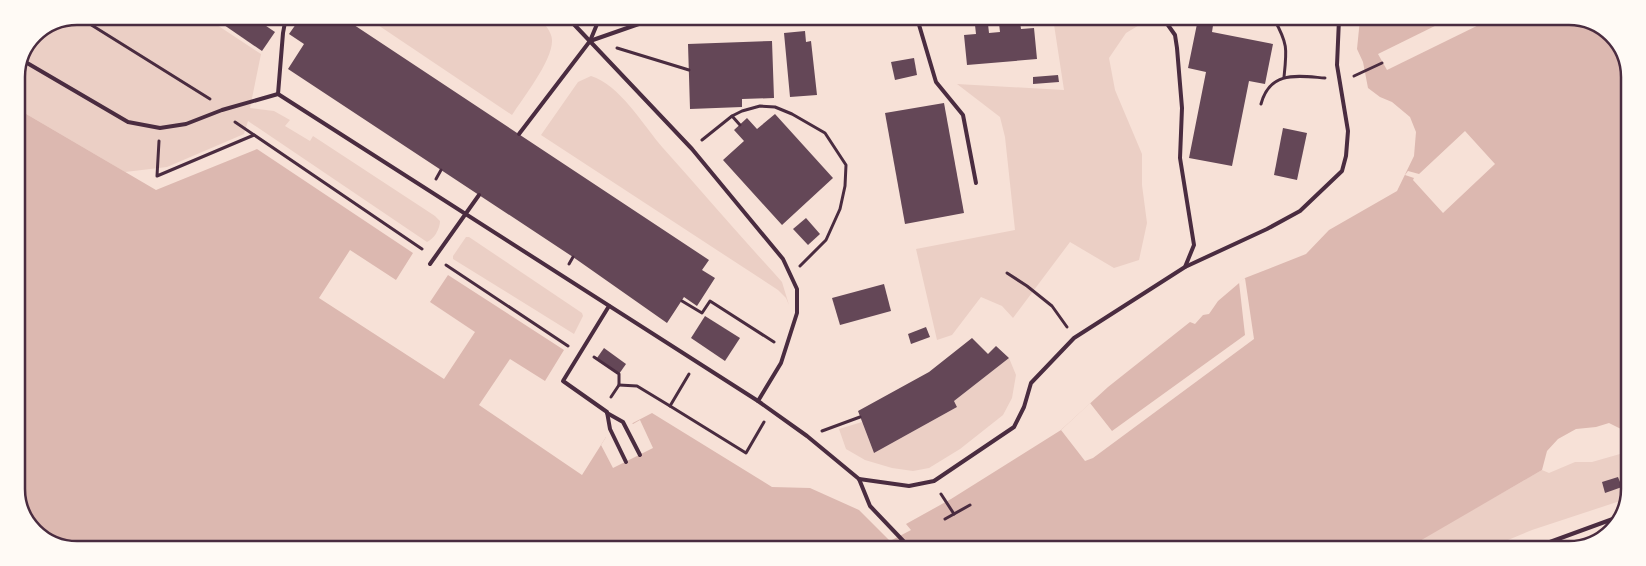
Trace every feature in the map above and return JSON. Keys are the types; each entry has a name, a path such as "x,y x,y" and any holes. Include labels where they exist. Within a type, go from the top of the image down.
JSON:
{"lane":[{"path":"278,94 284,25"},
{"path":"575,25 692,149 783,259 797,289 797,313 781,363 758,401"},
{"path":"519,134 590,41 597,25"},
{"path":"590,41 636,25"},
{"path":"919,25 936,82 963,115 976,183"},
{"path":"1168,25 1175,35 1177,48 1182,108 1180,158 1194,245 1185,266"},
{"path":"859,479 909,486 934,481 1014,427 1024,407 1031,383 1074,338 1185,266 1267,229 1300,211 1342,171 1346,156 1348,131 1337,65 1339,25"},
{"path":"27,63 128,122 160,128 186,124 222,110 278,94 772,410 859,479 870,506 903,541"},
{"path":"430,264 479,195"},
{"path":"609,306 562,381 624,422 640,455"},
{"path":"607,412 610,428 626,462"},
{"path":"1553,541 1611,520"}],"path":[{"path":"92,25 206,96"},
{"path":"1277,25 1284,37 1287,51 1284,77"},
{"path":"590,41 689,70"},
{"path":"1349,78 1382,63"},
{"path":"1261,104 1264,93 1272,84 1284,77 1300,76 1340,79"},
{"path":"692,149 732,116 760,106 775,107 792,114 825,133 846,165 845,186 840,209 826,240 790,274"},
{"path":"222,110 237,123 434,258 580,354 597,358 620,374 619,385 612,396 607,412"},
{"path":"732,116 740,125"},
{"path":"160,128 157,176 255,135"},
{"path":"1007,273 1052,306 1074,338"},
{"path":"682,300 702,313 710,301 785,349"},
{"path":"670,406 697,362"},
{"path":"619,385 637,386 746,453 772,410"},
{"path":"807,436 860,417"},
{"path":"944,499 954,514"},
{"path":"945,519 970,505"}],"shaded area":[{"path":"217,25 261,54 250,108 274,111 290,120 285,126 310,141 313,136 440,221 436,233 427,242 248,121 244,134 167,167 125,172 25,113 26,67 34,48 48,34 67,26"},
{"path":"378,25 545,25 551,34 552,40 548,58 512,115"},
{"path":"1054,25 1139,25 1126,33 1109,58 1115,90 1142,154 1142,185 1147,223 1139,260 1114,268 1070,242 1013,318 1002,306 981,297 952,335 937,340 916,249 1015,230 1005,137 1000,117 957,84 1064,90"},
{"path":"1359,25 1569,25 1579,26 1595,32 1610,45 1617,57 1621,73 1621,429 1609,423 1596,427 1576,429 1558,439 1547,451 1542,470 1420,541 890,541 911,530 906,524 951,499 1061,430 1108,387 1190,322 1195,324 1203,315 1209,314 1218,301 1245,278 1306,254 1329,230 1397,191 1414,156 1416,132 1410,117 1392,102 1380,97 1368,88 1363,62 1357,49"},
{"path":"591,76 612,88 621,97 663,148 782,282 789,305 786,298 778,290 541,135 578,82"},
{"path":"25,113 156,190 257,149 413,253 396,280 350,250 319,298 444,379 475,332 430,302 448,275 564,350 545,381 510,359 479,405 582,475 606,437 652,413 772,487 810,488 859,510 890,541 70,541 54,536 36,521 28,506 25,493"},
{"path":"466,237 469,237 582,313 583,316 574,334 453,259 453,256"},
{"path":"1009,358 1016,375 1012,398 1003,415 960,449 929,468 913,471 892,468 865,460 846,449 839,429 862,422 874,453 957,407 954,401"},
{"path":"1621,454 1621,496 1619,502 1532,530 1506,541 1418,541 1542,470 1549,473 1575,462 1592,462"}],"pier":[{"path":"1437,25 1479,25 1387,70 1378,54"},
{"path":"1465,131 1495,164 1443,213 1413,180 1414,178 1405,175 1408,171 1419,174"},
{"path":"1245,278 1254,339 1093,458 1085,461 1061,430 1090,403 1112,431 1245,335 1239,282"},
{"path":"640,420 653,448 613,468 601,445 606,437 605,434"}],"building":[{"path":"224,25 265,25 275,32 262,51"},
{"path":"295,25 354,25 709,260 702,270 715,278 697,306 684,297 667,323 573,257 288,69 304,44 289,34"},
{"path":"975,25 988,25 989,33 1000,32 999,25 1020,25 1021,29 1034,28 1037,59 967,65 964,35 976,34"},
{"path":"1197,25 1213,25 1212,32 1273,44 1265,84 1249,81 1232,166 1189,158 1206,72 1188,68"},
{"path":"805,31 806,42 811,41 817,95 790,97 784,33"},
{"path":"772,41 774,98 742,99 742,107 690,109 688,44"},
{"path":"914,58 917,75 895,80 891,62"},
{"path":"1058,75 1059,82 1033,84 1033,77"},
{"path":"944,103 964,213 905,224 885,113"},
{"path":"775,114 833,178 782,225 723,160 744,141 734,130 747,118 757,129"},
{"path":"1283,128 1307,133 1297,180 1274,175"},
{"path":"806,218 820,234 808,245 793,229"},
{"path":"884,284 891,311 840,325 832,298"},
{"path":"705,316 740,338 725,361 691,338"},
{"path":"926,327 930,337 911,344 908,334"},
{"path":"972,338 988,354 996,346 1009,358 954,401 957,407 874,453 858,411 929,372"},
{"path":"604,348 626,364 619,374 597,358"},
{"path":"1618,477 1621,487 1605,493 1602,482"}]}
